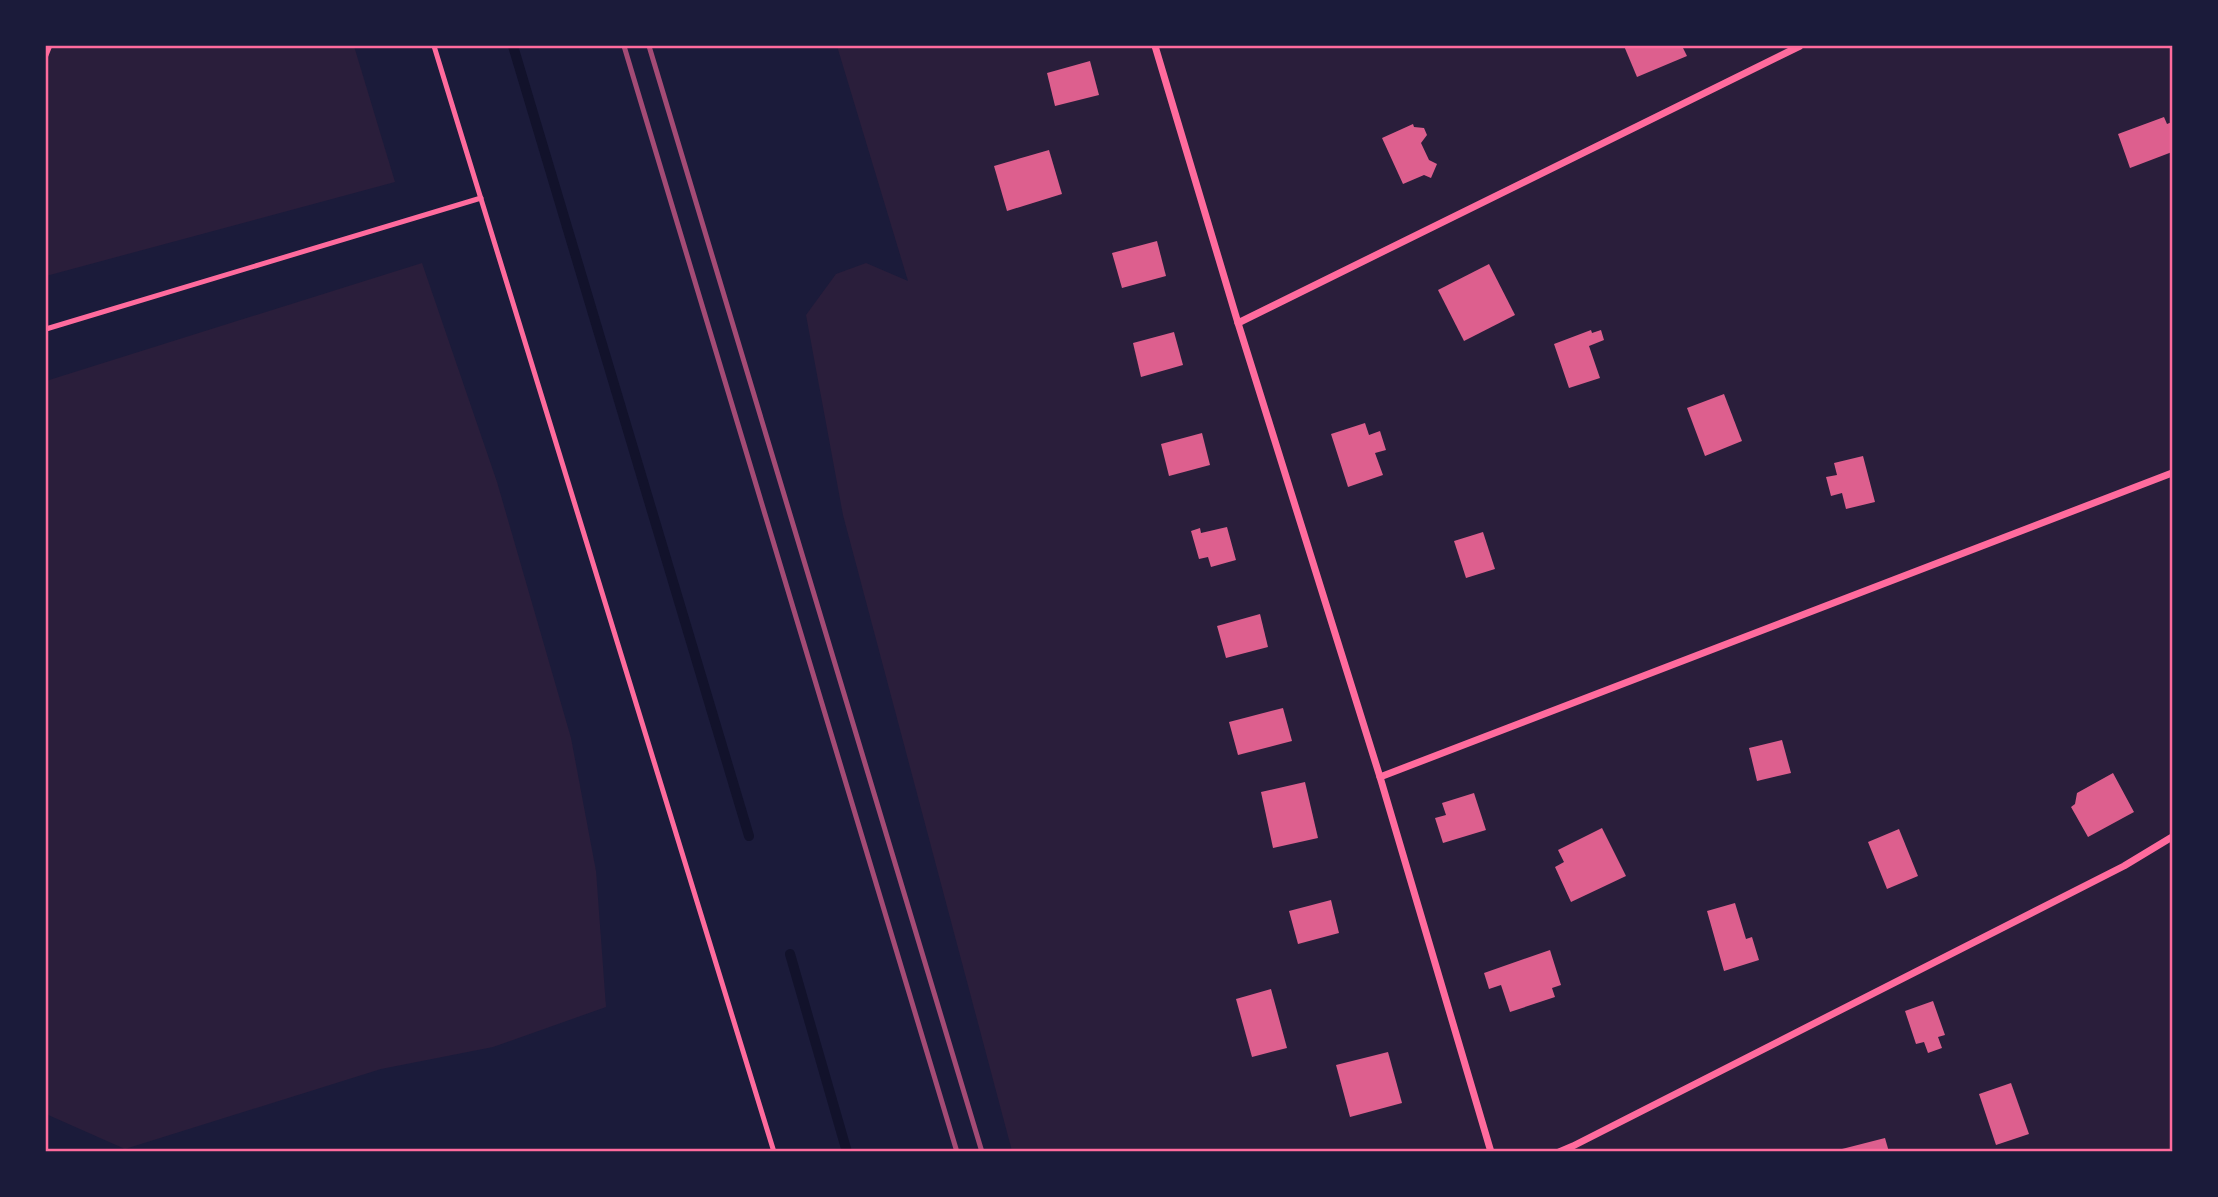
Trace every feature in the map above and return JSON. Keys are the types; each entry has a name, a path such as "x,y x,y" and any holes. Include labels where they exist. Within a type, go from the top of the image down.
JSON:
{"street":[{"path":"1155,46 1237,323 1380,777 1491,1152"},
{"path":"1237,323 1800,46"},
{"path":"1380,777 2172,472"},
{"path":"1559,1152 2111,872 2172,837"}],"lane":[{"path":"434,46 774,1152"},
{"path":"46,329 481,198"}],"path":[{"path":"46,56 50,46"}],"shaded area":[{"path":"46,46 354,46 395,182 46,276"},
{"path":"837,46 2172,46 2172,1151 1012,1151 843,515 806,315 836,274 866,263 908,281"},
{"path":"422,263 497,482 571,738 596,871 606,1007 493,1047 381,1069 125,1149 46,1114 46,381"}],"building":[{"path":"1624,46 1682,46 1687,56 1637,77"},
{"path":"1090,61 1099,95 1055,106 1047,73"},
{"path":"2164,117 2167,124 2172,122 2172,152 2130,168 2118,134"},
{"path":"1413,124 1414,127 1424,128 1427,135 1421,143 1429,160 1437,164 1431,178 1424,175 1403,184 1382,138"},
{"path":"1049,150 1062,194 1007,211 994,166"},
{"path":"1157,241 1166,276 1122,288 1112,253"},
{"path":"1489,264 1515,315 1464,341 1438,290"},
{"path":"1591,330 1592,333 1601,330 1604,340 1589,346 1600,378 1569,388 1554,344"},
{"path":"1174,332 1183,365 1141,377 1133,343"},
{"path":"1724,394 1742,441 1705,456 1687,408"},
{"path":"1365,423 1369,435 1380,431 1386,450 1375,453 1383,475 1348,487 1331,434"},
{"path":"1202,433 1210,465 1169,476 1161,444"},
{"path":"1863,456 1875,502 1846,509 1842,493 1831,496 1826,477 1837,475 1834,463"},
{"path":"1227,527 1236,560 1211,567 1208,557 1199,559 1191,531 1200,528 1201,533"},
{"path":"1483,532 1495,569 1466,578 1454,541"},
{"path":"1260,614 1268,647 1226,658 1217,626"},
{"path":"1283,708 1292,741 1238,755 1229,722"},
{"path":"1782,740 1791,773 1757,781 1749,748"},
{"path":"2113,773 2134,812 2088,837 2071,807 2075,804 2077,793"},
{"path":"1305,782 1318,838 1273,848 1261,792"},
{"path":"1474,793 1486,830 1443,843 1435,818 1446,815 1442,803"},
{"path":"1602,828 1626,876 1571,902 1555,867 1564,862 1558,850"},
{"path":"1899,829 1918,876 1887,889 1868,842"},
{"path":"1331,900 1339,933 1298,944 1289,911"},
{"path":"1735,903 1746,939 1752,937 1759,960 1724,971 1707,911"},
{"path":"1550,950 1561,985 1552,988 1555,997 1510,1012 1501,985 1489,989 1484,973"},
{"path":"1271,989 1287,1048 1252,1057 1236,999"},
{"path":"1933,1001 1945,1035 1938,1037 1942,1048 1928,1053 1924,1042 1916,1044 1905,1011"},
{"path":"1388,1052 1402,1103 1350,1117 1336,1065"},
{"path":"2011,1083 2029,1134 1996,1145 1979,1094"},
{"path":"1885,1138 1889,1152 1843,1152 1842,1149"}],"waterway":[{"path":"513,46 749,836"},
{"path":"790,954 847,1152"}],"railway":[{"path":"624,46 957,1152"},
{"path":"649,46 982,1152"}]}
